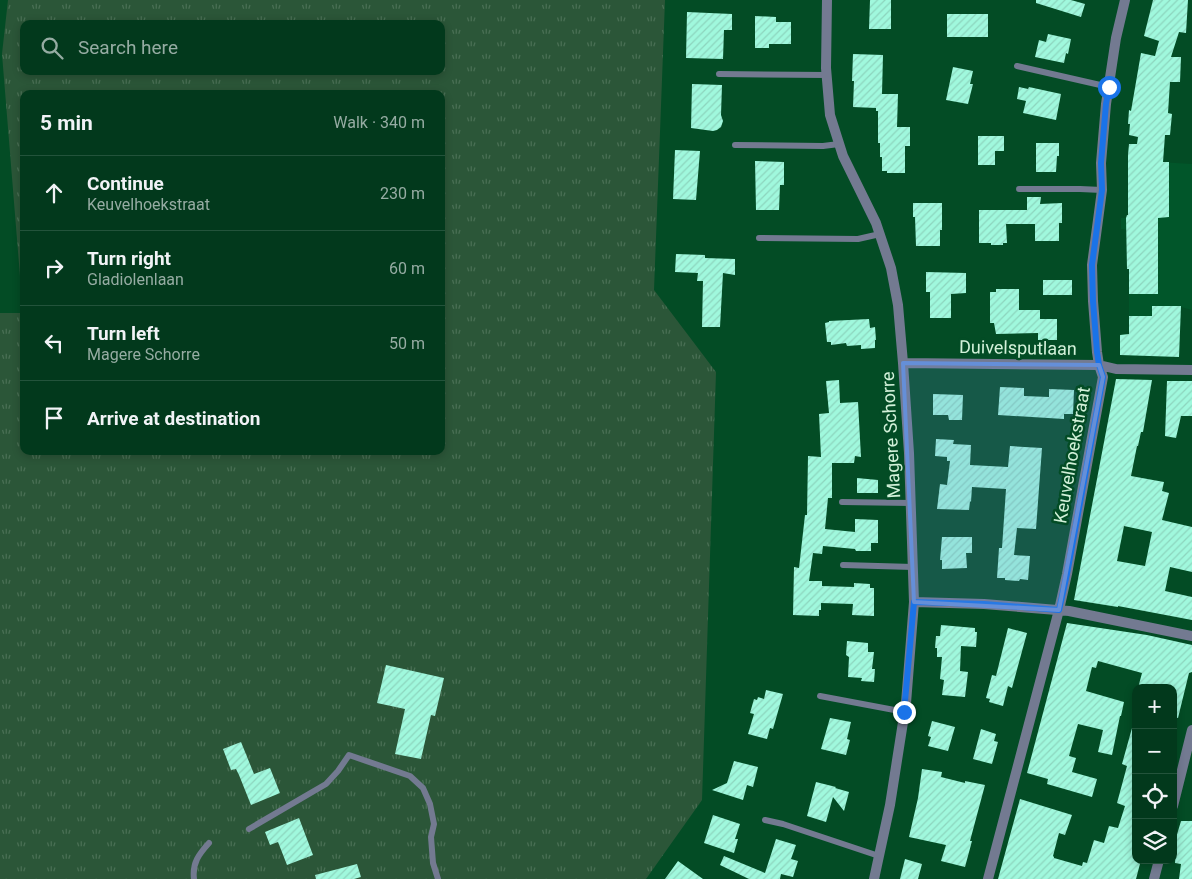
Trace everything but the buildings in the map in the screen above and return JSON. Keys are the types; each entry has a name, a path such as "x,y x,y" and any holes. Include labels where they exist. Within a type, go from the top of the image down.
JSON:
{"street":[{"name":"Magere Schorre","path":"827,0 827,74 830,115 843,156 876,223 891,268 898,305 904,363 909,453 914,602 904,712 890,805 874,879"},
{"name":"Keuvelhoekstraat","path":"988,879 1059,610 1103,377 1099,365 1093,301 1092,265 1102,190 1101,163 1106,104 1116,38 1125,0"},
{"name":"Duivelsputlaan","path":"904,363 1099,365 1116,369 1192,370"},
{"path":"914,602 984,604 1059,610 1192,636"},
{"path":"1177,790 1192,730"},
{"path":"1154,879 1158,864"}],"lane":[{"path":"1016,66 1109,87"},
{"path":"719,74 827,74"},
{"path":"735,145 823,146 839,144"},
{"path":"1019,189 1102,190"},
{"path":"759,238 858,239 880,234"},
{"path":"842,502 910,503"},
{"path":"843,565 913,567"},
{"path":"820,696 904,712"},
{"path":"249,829 326,784 338,772 349,755 410,776 423,788 430,804 434,824 430,837 433,863 438,879"},
{"path":"765,820 879,856"},
{"path":"194,879 198,855 209,843"}],"highlighted area":[{"path":"903,363 1099,365 1103,377 1059,610 914,602"}],"shaded area":[{"path":"1128,160 1192,164 1192,310 1181,307 1179,357 1120,355 1120,335 1129,334 1127,230 1121,229 1121,218 1126,218 1128,215"}],"green space":[{"path":"8,0 665,0 654,290 716,372 702,800 646,879 0,879 0,313 20,313 20,455 445,455 445,90 20,90 20,276 2,54"}],"route":[{"path":"904,712 914,602 984,604 1059,610 1103,377 1097,352 1092,265 1102,190 1101,163 1109,87"}]}
